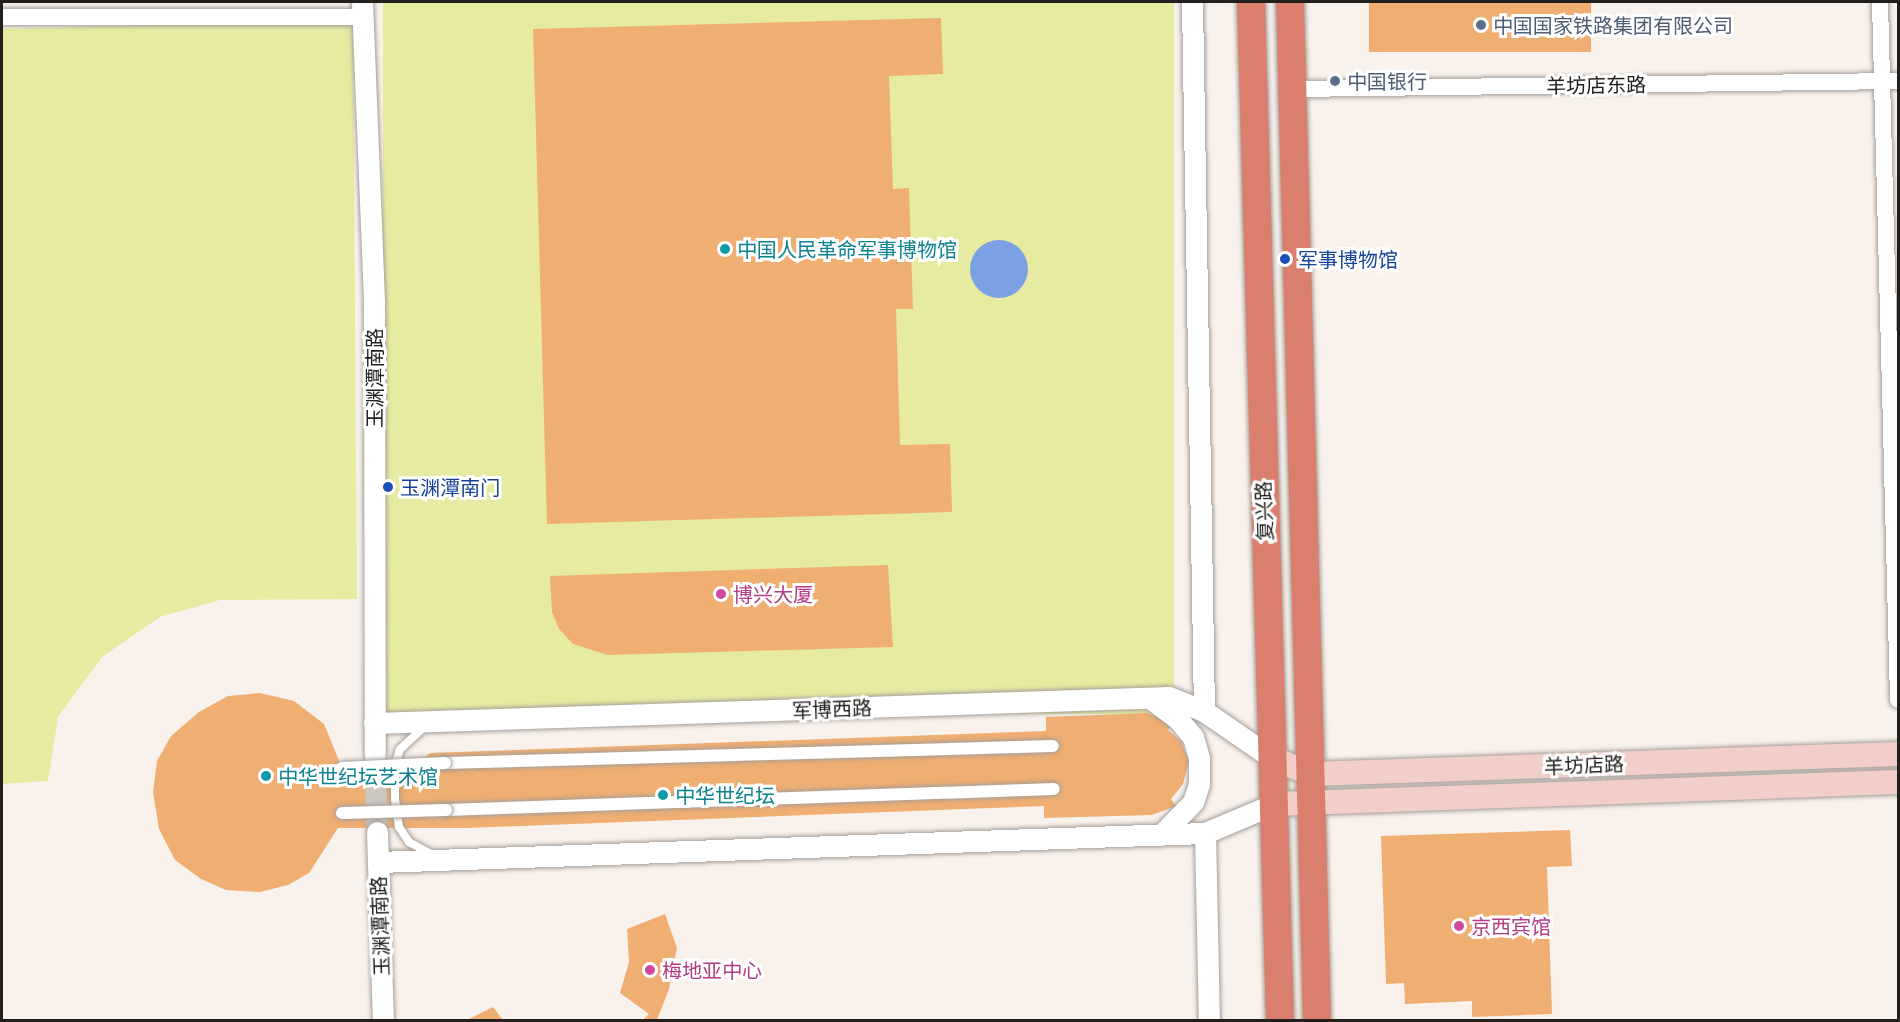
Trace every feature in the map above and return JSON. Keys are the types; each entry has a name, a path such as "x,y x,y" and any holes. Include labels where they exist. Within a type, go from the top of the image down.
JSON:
{"highway":[{"name":"复兴路","path":"1251,2 1280,1020"},
{"name":"复兴路","path":"1290,2 1317,1020"}],"main road":[{"name":"羊坊店路","path":"1272,758 1311,774 1899,754"},
{"name":"羊坊店路","path":"1274,804 1899,782"}],"street":[{"path":"1191,2 1204,711"},
{"path":"1880,2 1891,81 1899,700"},
{"path":"2,17 362,9"},
{"name":"玉渊潭南路","path":"362,9 374,303 375,755"},
{"name":"羊坊店东路","path":"1293,89 1891,81"},
{"path":"1150,698 1177,717 1192,737 1199,758 1199,784 1192,802 1161,835"},
{"name":"军博西路","path":"374,723 433,723 1150,698 1179,700 1204,711 1272,758"},
{"path":"342,768 445,763 1053,746"},
{"path":"342,813 1054,789"},
{"path":"378,862 1205,833 1274,804"},
{"name":"玉渊潭南路","path":"377,832 383,1020"},
{"path":"1205,833 1209,1020"}],"lane":[{"path":"433,723 414,732 400,749 396,765 399,827 409,842 445,859"}],"green space":[{"name":"中国人民革命军事博物馆","path":"383,2 1174,2 1174,714 383,714"},
{"path":"353,19 357,599 220,600 160,617 102,657 58,717 48,781 2,784 2,29"}],"water":[{"path":"999,240 1010,242 1023,253 1028,269 1026,280 1015,293 999,298 988,296 975,285 970,269 972,258 983,245"}],"building":[{"name":"中国国家铁路集团有限公司","path":"1369,2 1591,2 1591,52 1369,52"},
{"name":"中国人民革命军事博物馆","path":"941,18 943,74 889,76 893,189 909,188 913,309 896,309 900,445 950,444 952,512 547,524 533,29"},
{"name":"博兴大厦","path":"888,565 893,647 608,655 573,644 559,629 552,612 550,576"},
{"name":"中华世纪坛","path":"260,693 294,701 324,724 340,763 424,758 430,753 1046,731 1046,717 1147,713 1172,723 1168,730 1181,741 1189,761 1183,784 1171,799 1176,806 1152,815 1044,818 1044,806 466,828 338,828 309,873 288,885 260,892 226,890 201,879 175,860 159,829 153,792 157,761 171,736 199,712 228,696"},
{"name":"京西宾馆","path":"1570,830 1572,866 1547,867 1552,1014 1472,1017 1472,1001 1405,1004 1404,983 1386,984 1381,836"},
{"name":"梅地亚中心","path":"665,914 677,948 669,989 657,1020 643,1020 649,1014 620,993 629,962 627,929"},
{"path":"493,1007 503,1020 467,1020"}],"tunnel":[{"path":"375,755 377,832"}],"place":[{"name":"中国国家铁路集团有限公司","path":"1481,25"},
{"name":"中国银行","path":"1335,81"},
{"name":"中国人民革命军事博物馆","path":"725,249"},
{"name":"军事博物馆","path":"1285,259"},
{"name":"玉渊潭南门","path":"388,487"},
{"name":"博兴大厦","path":"721,594"},
{"name":"中华世纪坛艺术馆","path":"266,776"},
{"name":"中华世纪坛","path":"663,795"},
{"name":"京西宾馆","path":"1459,926"},
{"name":"梅地亚中心","path":"650,970"}]}
